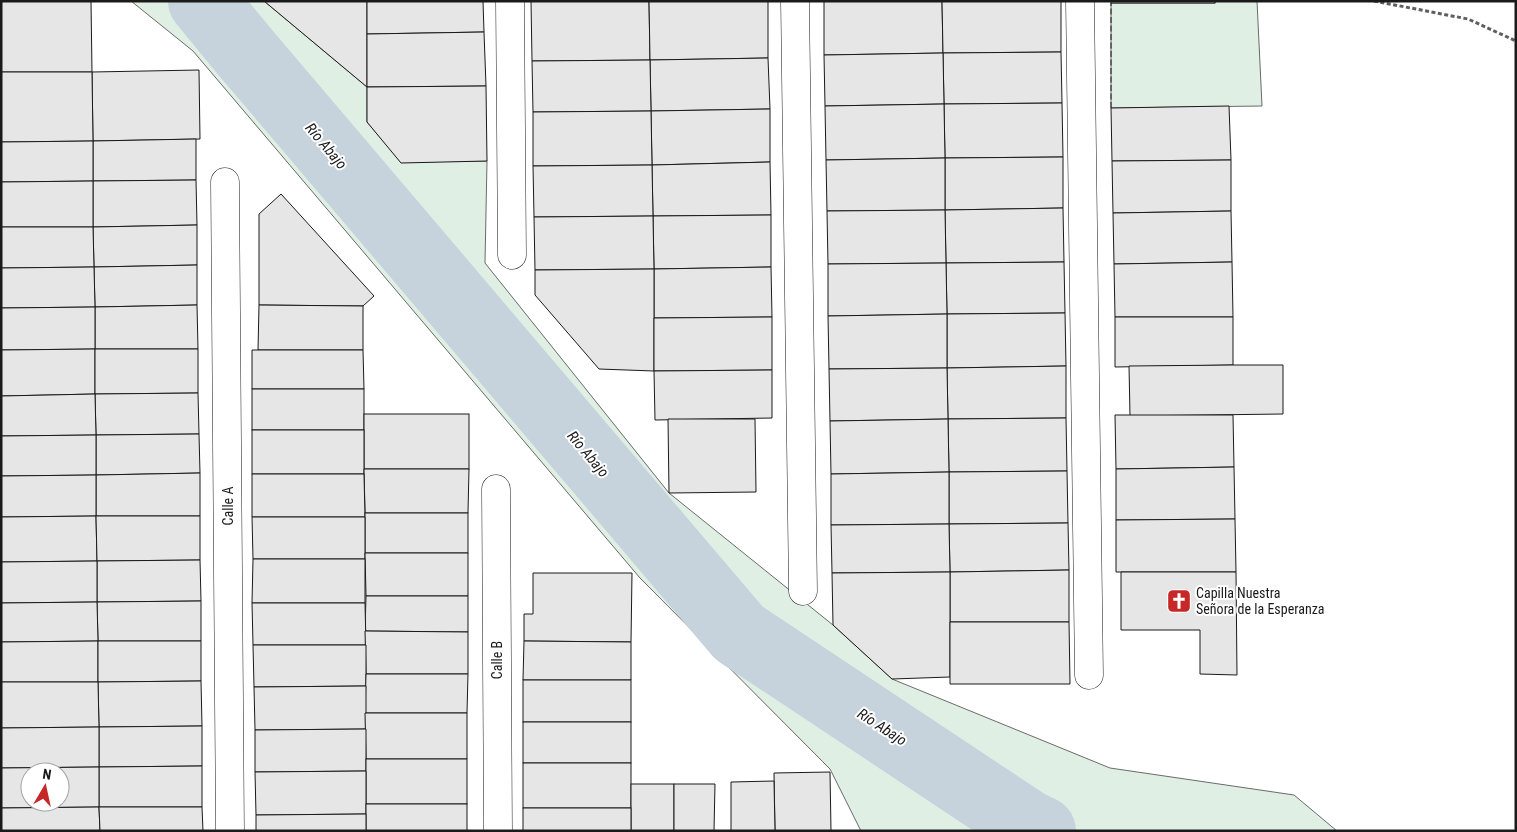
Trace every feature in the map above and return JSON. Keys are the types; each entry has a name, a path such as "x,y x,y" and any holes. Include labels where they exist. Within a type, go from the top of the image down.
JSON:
{"street":[{"path":"510,1 512,255"},
{"path":"795,1 803,591"},
{"path":"1080,1 1089,675"},
{"name":"Calle A","path":"226,182 230,831"},
{"name":"Calle B","path":"496,489 498,831"}],"path":[{"path":"1374,1 1468,19 1516,41"}],"green space":[{"path":"131,1 264,1 367,87 367,122 401,162 487,161 485,263 669,493 833,625 892,679 1110,768 1294,795 1337,831 861,831 830,769 640,578 193,51"},
{"path":"1215,1 1257,1 1262,106 1111,108 1111,3 1215,3"}],"building":[{"path":"1,1 91,1 92,72 1,72"},
{"path":"264,1 367,1 367,87"},
{"path":"367,1 483,1 484,32 367,34"},
{"path":"531,1 649,1 650,60 532,61"},
{"path":"649,1 768,1 768,58 650,60"},
{"path":"824,1 942,1 943,53 824,55"},
{"path":"942,1 1061,1 1061,52 943,53"},
{"path":"1111,1 1215,1 1215,3 1111,3"},
{"path":"484,32 486,86 367,87 367,34"},
{"path":"1061,52 1062,103 944,104 943,53"},
{"path":"943,53 944,104 825,106 824,55"},
{"path":"768,58 770,109 651,111 650,60"},
{"path":"650,60 651,111 533,112 532,61"},
{"path":"199,70 200,139 93,141 92,72"},
{"path":"1,72 92,72 93,141 1,142"},
{"path":"486,86 487,161 401,163 367,122 367,87"},
{"path":"1062,103 1063,157 945,158 944,104"},
{"path":"944,104 945,158 826,160 825,106"},
{"path":"1229,106 1231,160 1112,161 1111,108"},
{"path":"770,109 770,162 652,165 651,111"},
{"path":"651,111 652,165 533,166 533,112"},
{"path":"196,139 196,180 93,181 93,141"},
{"path":"93,141 93,181 1,182 1,142"},
{"path":"1063,157 1063,208 945,210 945,158"},
{"path":"945,158 945,210 827,211 826,160"},
{"path":"1231,160 1231,211 1113,213 1112,161"},
{"path":"770,162 771,215 653,216 652,165"},
{"path":"652,165 653,216 534,217 533,166"},
{"path":"196,180 197,225 93,227 93,181"},
{"path":"93,181 93,227 1,227 1,182"},
{"path":"281,194 374,296 363,306 259,305 259,214"},
{"path":"1063,208 1064,262 946,263 945,210"},
{"path":"945,210 946,263 828,264 827,211"},
{"path":"1231,211 1232,262 1114,264 1113,213"},
{"path":"771,215 771,267 654,269 653,216"},
{"path":"653,216 654,269 535,270 534,217"},
{"path":"197,225 197,265 94,267 93,227"},
{"path":"1,227 93,227 94,267 1,268"},
{"path":"1064,262 1065,313 947,314 946,263"},
{"path":"1232,262 1233,317 1115,317 1114,264"},
{"path":"946,263 947,314 828,316 828,264"},
{"path":"197,265 197,305 95,307 94,267"},
{"path":"94,267 95,307 1,308 1,268"},
{"path":"771,267 772,317 654,318 654,269"},
{"path":"654,269 654,371 599,369 535,295 535,270"},
{"path":"197,305 198,349 95,349 95,307"},
{"path":"259,305 363,306 363,350 258,350"},
{"path":"95,307 95,349 1,350 1,308"},
{"path":"1065,313 1066,366 947,368 947,314"},
{"path":"947,314 947,368 829,369 828,316"},
{"path":"772,317 772,370 654,371 654,318"},
{"path":"1115,317 1233,317 1233,365 1115,367"},
{"path":"95,349 95,394 1,396 1,350"},
{"path":"95,349 198,349 198,393 95,394"},
{"path":"252,350 363,350 364,389 252,389"},
{"path":"1283,365 1283,414 1130,416 1129,366"},
{"path":"1066,366 1066,418 948,419 947,368"},
{"path":"947,368 948,419 830,421 829,369"},
{"path":"772,370 772,418 655,420 654,371"},
{"path":"252,389 364,389 364,430 252,430"},
{"path":"198,393 199,434 96,435 95,394"},
{"path":"95,394 96,435 1,436 1,396"},
{"path":"364,414 469,414 469,469 364,469"},
{"path":"1115,415 1233,415 1234,467 1116,469"},
{"path":"1066,418 1067,471 949,472 948,419"},
{"path":"668,419 755,419 756,492 669,493"},
{"path":"948,419 949,472 831,474 830,421"},
{"path":"252,430 364,430 364,474 252,474"},
{"path":"199,434 200,473 96,475 96,435"},
{"path":"96,435 96,475 1,476 1,436"},
{"path":"1234,467 1235,519 1116,520 1116,469"},
{"path":"364,469 469,469 468,513 365,513"},
{"path":"1067,471 1068,523 949,524 949,472"},
{"path":"949,472 949,524 831,525 831,474"},
{"path":"200,473 200,516 96,516 96,475"},
{"path":"252,474 364,474 365,517 252,517"},
{"path":"96,475 96,516 1,517 1,476"},
{"path":"365,513 468,513 468,553 365,553"},
{"path":"96,516 97,561 1,562 1,517"},
{"path":"96,516 200,516 200,560 97,561"},
{"path":"252,517 365,517 365,559 253,559"},
{"path":"1235,519 1236,572 1116,572 1116,520"},
{"path":"1068,523 1069,570 950,572 949,524"},
{"path":"949,524 950,572 832,573 831,525"},
{"path":"365,553 468,553 468,596 366,596"},
{"path":"253,559 365,559 365,603 252,603"},
{"path":"200,560 201,601 97,602 97,561"},
{"path":"97,561 97,602 1,603 1,562"},
{"path":"1069,570 1069,622 950,622 950,572"},
{"path":"950,572 950,677 892,679 833,625 832,573"},
{"name":"Capilla Nuestra Señora de la Esperanza","path":"1121,572 1236,572 1237,675 1200,674 1200,630 1121,630"},
{"path":"533,573 632,573 631,642 524,641 524,614 533,614"},
{"path":"366,596 468,596 468,632 365,631"},
{"path":"201,601 201,641 98,641 97,602"},
{"path":"97,602 98,641 1,642 1,603"},
{"path":"252,603 365,603 366,645 253,645"},
{"path":"950,622 1069,622 1070,684 950,684"},
{"path":"365,631 468,632 468,674 366,674"},
{"path":"98,641 98,682 1,682 1,642"},
{"path":"98,641 201,641 201,681 98,682"},
{"path":"524,641 631,642 631,680 523,680"},
{"path":"253,645 366,645 366,686 254,687"},
{"path":"366,674 468,674 467,713 365,713"},
{"path":"523,680 631,680 631,722 523,722"},
{"path":"201,681 202,726 99,727 98,682"},
{"path":"1,682 98,682 99,727 1,728"},
{"path":"366,686 366,729 255,730 254,687"},
{"path":"365,713 467,713 467,759 366,759"},
{"path":"523,722 631,722 631,763 523,763"},
{"path":"202,726 202,766 99,767 99,727"},
{"path":"99,727 99,767 70,767 70,762 20,762 20,768 1,768 1,728"},
{"path":"366,729 366,771 255,772 255,730"},
{"path":"366,759 467,759 467,804 366,804"},
{"path":"523,763 631,763 631,808 523,808"},
{"path":"202,766 202,807 99,807 99,767"},
{"path":"70,767 99,767 99,807 70,807"},
{"path":"1,768 20,768 20,808 1,808"},
{"path":"366,771 366,814 256,815 255,772"},
{"path":"830,772 831,831 775,831 774,773"},
{"path":"774,781 775,831 731,831 731,782"},
{"path":"631,784 674,784 674,831 631,831"},
{"path":"674,784 715,784 714,831 674,831"},
{"path":"366,804 467,804 467,831 366,831"},
{"path":"70,807 99,807 100,831 1,831 1,808 20,808 20,812 70,812"},
{"path":"99,807 202,807 203,831 100,831"},
{"path":"523,808 631,808 631,831 523,831"},
{"path":"366,814 366,831 256,831 256,815"}],"waterway":[{"name":"Río Abajo","path":"203,1 739,633 1028,825 1041,831"}],"fence":[{"path":"1111,3 1111,108"}],"place":[{"name":"Capilla Nuestra Señora de la Esperanza","path":"1179,601"}]}
